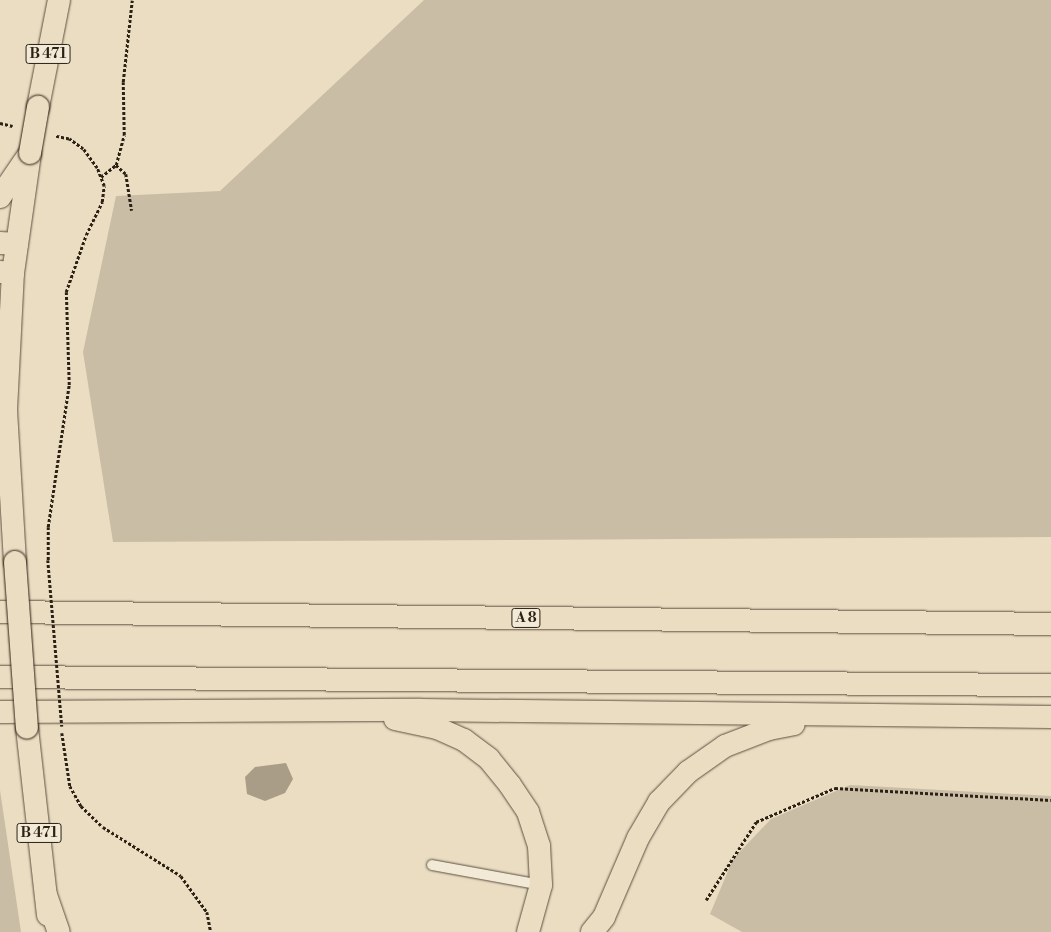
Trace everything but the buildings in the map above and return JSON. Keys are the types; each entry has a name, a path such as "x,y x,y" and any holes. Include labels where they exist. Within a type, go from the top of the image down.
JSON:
{"main road":[{"name":"B 471","path":"50,932 28,728 15,562 6,410 7,273 8,244 30,153 59,0"},
{"path":"0,197 30,153"},
{"path":"0,383 6,410"},
{"name":"A 8","path":"0,612 1051,624"},
{"path":"0,677 1051,684"},
{"path":"0,712 351,712 1051,717"},
{"path":"351,712 437,728 464,740 488,759 510,785 528,812 539,846 541,885 528,932"},
{"path":"592,932 604,917 638,838 659,802 688,772 725,746 769,729 842,716"},
{"path":"46,895 59,932"}],"lane":[{"path":"432,865 541,885"}],"path":[{"path":"101,177 116,165 124,135 123,82 132,0"},
{"path":"0,123 16,127"},
{"path":"46,134 69,139 83,149 101,177 104,186 102,202 86,235 66,292 69,385 48,527 48,560 62,726 70,786 81,806 103,827 181,876 207,912 211,932"},
{"path":"116,165 126,174 132,211"},
{"path":"706,900 756,822 835,788 1051,800"}],"shaded area":[{"path":"424,0 1051,0 1051,537 113,542 83,352 116,196 220,191"},
{"path":"286,763 293,779 285,793 265,801 247,794 245,777 255,767"},
{"path":"850,785 1051,796 1051,932 742,932 710,914 733,859 771,819"},
{"path":"0,790 21,932 0,932"}]}
